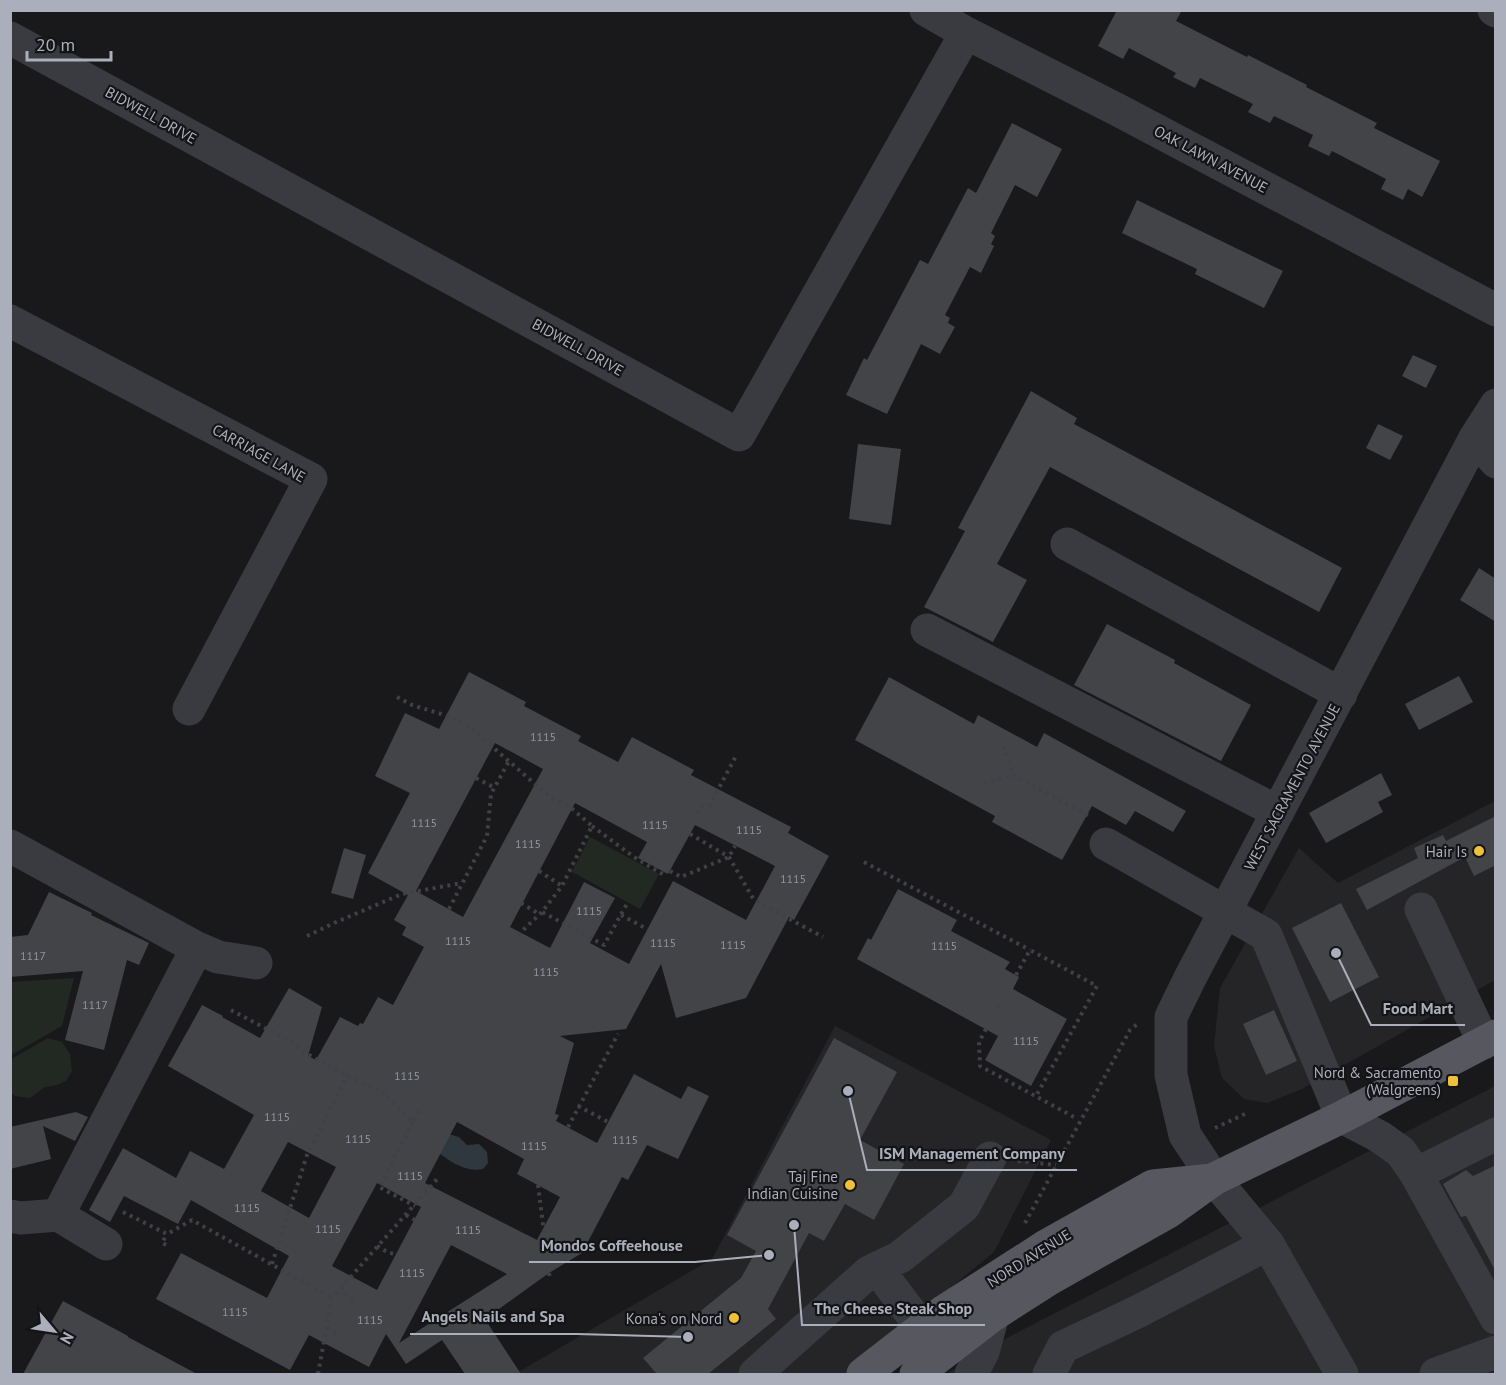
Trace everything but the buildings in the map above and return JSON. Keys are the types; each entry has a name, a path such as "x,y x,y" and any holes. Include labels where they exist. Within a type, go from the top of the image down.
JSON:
{"main road":[{"name":"NORD AVENUE","path":"916,1374 993,1316 1049,1279 1168,1212 1214,1179 1342,1117 1490,1040"},
{"name":"NORD AVENUE","path":"863,1374 943,1312 1046,1246 1153,1186 1214,1179"}],"street":[{"name":"OAK LAWN AVENUE","path":"926,10 1496,310"},
{"name":"BIDWELL DRIVE","path":"10,38 739,435 966,33"},
{"name":"CARRIAGE LANE","path":"10,321 311,479 189,709"},
{"name":"WEST SACRAMENTO AVENUE","path":"1342,1374 1268,1244 1214,1179 1185,1135 1171,1075 1171,1017 1341,694 1485,450 1496,405"},
{"path":"1067,544 1341,694"},
{"path":"927,630 1278,812"},
{"path":"1101,835 1266,935 1342,1117 1380,1137 1401,1152 1416,1174 1496,1318"},
{"path":"10,846 196,948 218,957 256,963"},
{"path":"1421,909 1490,1040"},
{"path":"58,1215 196,948"},
{"path":"1416,1174 1496,1134"},
{"path":"755,1374 869,1272 900,1257 964,1206 990,1158"},
{"path":"10,1216 21,1218 58,1215 106,1244"},
{"path":"1049,1374 1063,1347 1137,1312 1268,1244"},
{"path":"877,1268 922,1328"},
{"path":"985,1371 983,1352 993,1316"},
{"path":"1436,1374 1496,1352"}],"path":[{"path":"397,697 412,705 451,717 472,729 551,798 569,806 634,857 664,875 667,872 681,877 729,857 735,846"},
{"path":"1004,746 1013,775 1091,818 1101,835"},
{"path":"697,813 700,807 710,805 737,754"},
{"path":"449,909 487,836 491,794 509,761"},
{"path":"984,783 1013,775"},
{"path":"476,778 495,788"},
{"path":"518,935 562,886 592,826"},
{"path":"690,834 729,857 754,900 823,937"},
{"path":"864,862 1097,986 1036,1096"},
{"path":"539,871 562,886"},
{"path":"307,936 333,922 402,894 462,884"},
{"path":"521,903 604,945 628,902"},
{"path":"621,915 648,929"},
{"path":"1016,975 1030,950"},
{"path":"998,1008 1002,1001"},
{"path":"231,1010 293,1043 300,1050 347,1076 384,1093 413,1122"},
{"path":"1021,1230 1130,1030 1147,1015"},
{"path":"986,1029 979,1042 980,1066 1074,1117"},
{"path":"568,1127 618,1034"},
{"path":"272,1264 307,1155 347,1076"},
{"path":"578,1106 608,1122"},
{"path":"415,1206 379,1187 420,1109"},
{"path":"990,1158 1056,1165"},
{"path":"318,1374 332,1298 377,1246 426,1196 438,1178"},
{"path":"538,1185 546,1248"},
{"path":"123,1212 167,1234"},
{"path":"406,1215 416,1220"},
{"path":"166,1245 162,1243 167,1234 192,1220 332,1298"},
{"path":"377,1246 389,1253 397,1254"},
{"path":"549,1273 550,1281"},
{"path":"341,1287 346,1296 356,1301"},
{"path":"327,1328 338,1334"}],"shaded area":[{"path":"1495,801 1495,980 1302,1089 1267,1103 1244,1099 1222,1078 1214,1046 1220,988 1299,848 1338,883"},
{"path":"590,837 659,874 640,909 572,872"},
{"path":"74,978 62,1026 11,1055 11,982"},
{"path":"835,1026 1051,1140 994,1252 846,1374 515,1374 712,1259"},
{"path":"48,1038 62,1042 70,1054 72,1071 66,1081 45,1087 30,1098 15,1096 11,1093 13,1058"},
{"path":"1495,1086 1495,1374 946,1374 1005,1339"},
{"path":"445,1133 459,1137 467,1145 479,1144 487,1152 488,1163 483,1169 476,1170 447,1159 436,1151"}],"place":[{"name":"Hair Is","path":"1479,851"},
{"name":"Food Mart","path":"1336,953"},
{"name":"Nord & Sacramento (Walgreens)","path":"1453,1081"},
{"name":"ISM Management Company","path":"848,1091"},
{"name":"Taj Fine Indian Cuisine","path":"850,1185"},
{"name":"The Cheese Steak Shop","path":"794,1225"},
{"name":"Mondos Coffeehouse","path":"769,1255"},
{"name":"Kona's on Nord","path":"734,1318"},
{"name":"Angels Nails and Spa","path":"688,1337"}]}
